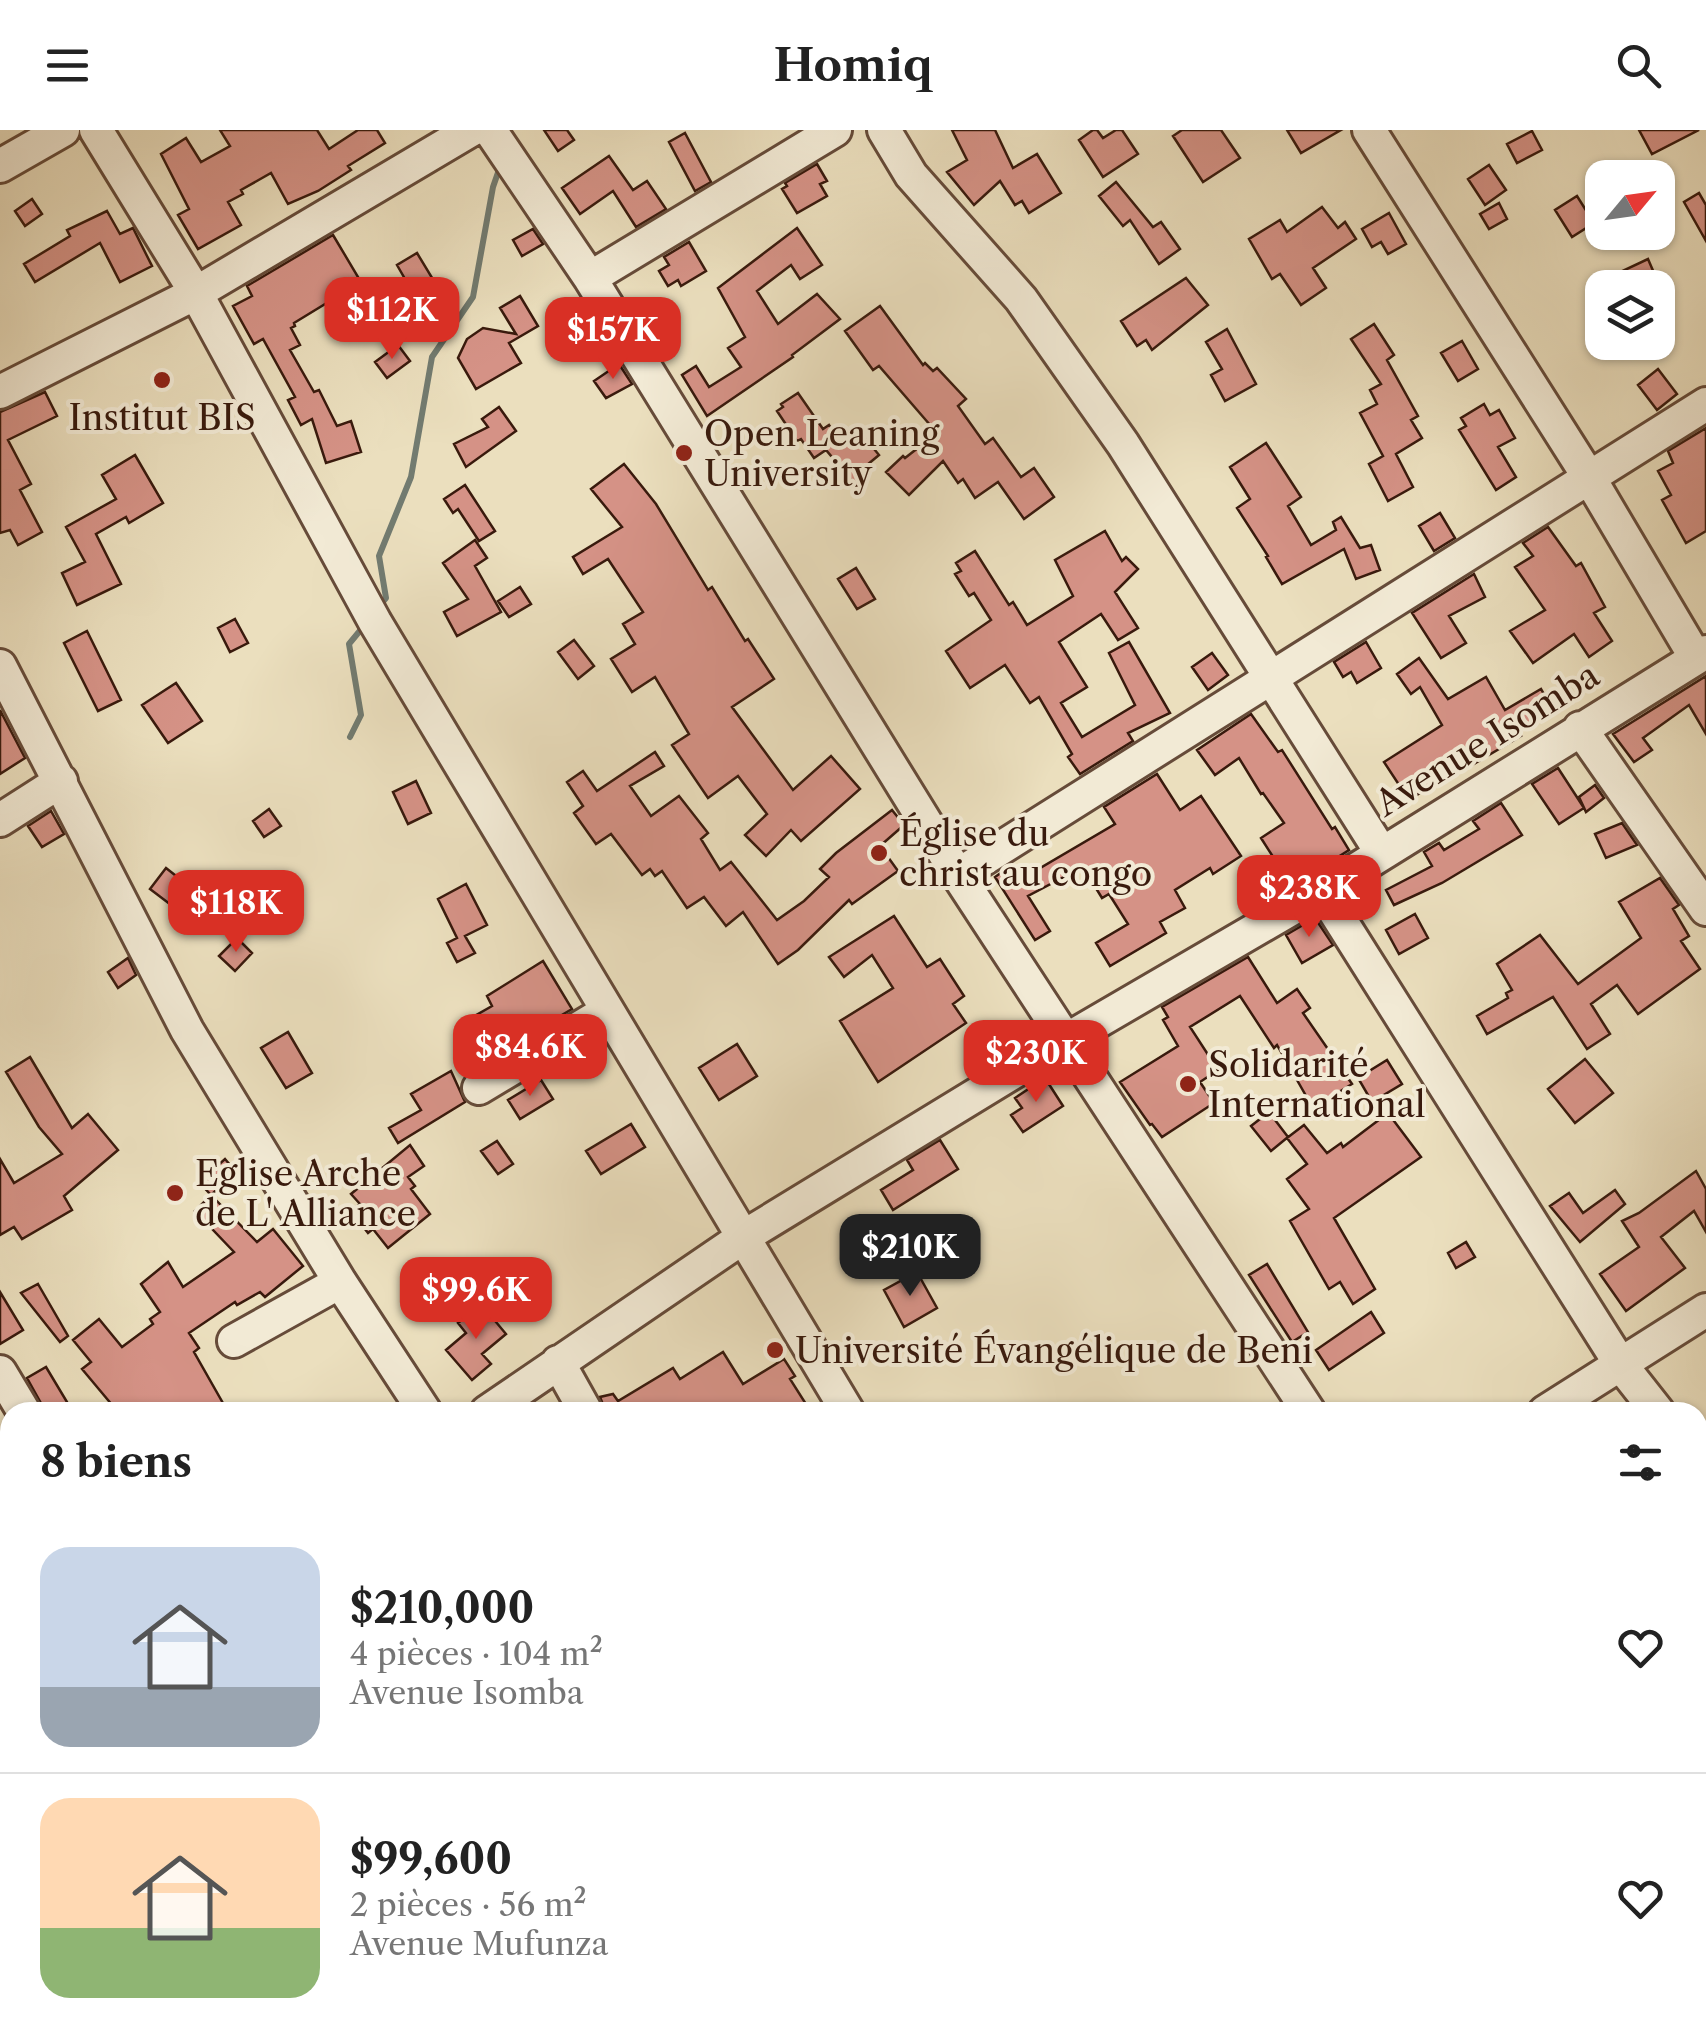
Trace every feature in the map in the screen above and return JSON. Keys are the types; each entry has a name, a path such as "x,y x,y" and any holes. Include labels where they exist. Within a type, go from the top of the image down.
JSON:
{"street":[{"path":"0,166 62,130"},
{"path":"96,130 196,292 371,615 842,1402"},
{"path":"0,392 196,292 472,130"},
{"path":"490,130 590,278 958,875 1302,1402"},
{"path":"590,278 835,130"},
{"path":"884,130 912,176 1021,300 1123,444 1381,852"},
{"path":"1369,130 1701,654"},
{"path":"958,875 1706,404"},
{"name":"Avenue Isomba","path":"501,1402 745,1236 1066,1040 1322,891 1701,654"},
{"path":"0,666 187,1030 340,1282 419,1402"},
{"path":"1580,728 1706,909"},
{"path":"0,820 61,782"},
{"path":"1322,891 1621,1365 1650,1402"},
{"path":"479,1088 606,1012"},
{"path":"234,1342 340,1282"},
{"path":"1560,1402 1706,1310"},
{"path":"558,1362 580,1402"},
{"path":"0,1372 18,1402"}],"building":[{"path":"220,130 317,130 329,149 358,130 377,130 385,143 318,191 288,204 271,173 241,190 243,194 228,202 241,225 198,249 178,215 189,209 161,154 186,138 201,162 230,146"},
{"path":"544,130 567,130 574,140 558,151"},
{"path":"952,130 995,130 1013,168 1037,154 1061,193 1029,213 1022,201 1015,205 1000,181 974,205 947,172 967,160"},
{"path":"1093,130 1103,138 1122,130 1138,154 1103,177 1079,140"},
{"path":"1182,130 1221,130 1240,158 1203,182 1173,136"},
{"path":"1287,130 1341,130 1301,153"},
{"path":"1639,130 1699,130 1652,154"},
{"path":"1532,131 1542,150 1517,163 1507,144"},
{"path":"685,133 711,182 695,191 669,142"},
{"path":"609,156 633,190 647,181 666,209 636,227 613,191 580,214 562,188"},
{"path":"817,164 827,181 820,184 827,196 797,213 782,189 787,186 785,183"},
{"path":"1489,165 1506,190 1485,205 1468,179"},
{"path":"1116,182 1153,227 1161,222 1180,249 1159,264 1130,220 1123,226 1099,196"},
{"path":"1699,193 1706,205 1706,241 1684,202"},
{"path":"1577,196 1585,209 1585,229 1572,237 1555,210"},
{"path":"32,199 42,214 25,226 15,211"},
{"path":"1499,203 1507,219 1489,229 1480,214"},
{"path":"1322,207 1338,228 1345,222 1356,239 1313,268 1326,288 1301,305 1280,274 1272,279 1249,239 1280,220 1287,232"},
{"path":"107,211 120,234 133,228 152,266 120,282 100,243 35,282 24,264 70,236 67,230"},
{"path":"1389,213 1406,244 1388,254 1381,242 1372,247 1362,229"},
{"path":"797,228 822,265 800,279 791,265 757,291 778,324 817,294 840,319 793,357 707,416 682,375 696,366 709,387 741,367 728,348 745,337 718,288"},
{"path":"533,229 543,244 522,256 513,240"},
{"path":"333,235 361,282 294,323 291,328 300,345 290,350 314,392 319,390 337,426 351,421 361,452 326,463 312,419 301,425 288,400 295,397 263,339 254,344 233,306 252,296 247,286"},
{"path":"689,242 706,271 681,286 678,280 668,286 659,271 669,265 664,257"},
{"path":"417,253 437,286 416,298 397,265"},
{"path":"1648,259 1653,270 1624,270"},
{"path":"1186,278 1208,305 1152,350 1146,340 1137,346 1121,321"},
{"path":"520,296 538,326 509,343 521,363 476,389 458,358 467,339 483,328 516,334 500,308"},
{"path":"880,306 923,365 933,371 937,368 966,399 958,406 985,444 993,438 1021,477 1034,468 1054,497 1024,519 998,482 975,498 963,479 958,483 943,461 909,495 886,472 937,433 879,366 873,370 845,331"},
{"path":"1374,324 1394,355 1387,360 1418,416 1411,420 1422,438 1396,454 1413,487 1388,501 1369,464 1383,456 1360,413 1377,404 1370,390 1381,384 1351,339"},
{"path":"1227,329 1256,384 1225,401 1211,375 1222,369 1206,342"},
{"path":"1462,341 1478,369 1458,381 1441,353"},
{"path":"398,345 410,361 387,378 375,362"},
{"path":"619,364 632,384 606,398 594,381"},
{"path":"1658,369 1677,394 1657,410 1638,385"},
{"path":"45,392 57,416 8,440 31,484 20,490 42,532 18,545 10,530 0,533 0,412"},
{"path":"798,393 823,429 829,425 840,441 857,428 879,455 861,470 867,479 857,487 826,450 814,458 777,411"},
{"path":"1484,404 1490,415 1499,410 1515,438 1498,447 1516,477 1496,490 1459,430 1466,426 1461,418"},
{"path":"499,407 516,431 466,467 454,444 488,427 482,419"},
{"path":"1706,428 1706,531 1686,543 1662,500 1671,495 1658,471 1673,463 1668,451"},
{"path":"1266,443 1301,497 1288,506 1311,545 1336,530 1333,522 1341,517 1360,548 1371,545 1380,570 1356,579 1344,549 1282,584 1237,508 1250,499 1230,467"},
{"path":"135,455 163,503 129,523 126,517 96,534 121,584 77,605 62,573 85,562 66,527 116,499 102,475"},
{"path":"624,464 656,504 708,590 712,587 774,679 732,707 793,790 831,756 860,789 801,841 791,830 766,856 745,835 767,814 738,776 708,798 672,745 689,734 655,677 632,692 611,659 635,644 623,624 643,612 608,559 583,574 573,557 622,527 591,489"},
{"path":"465,485 495,531 479,541 458,509 453,513 444,499"},
{"path":"1440,513 1455,538 1434,551 1419,526"},
{"path":"1548,527 1576,566 1581,563 1605,607 1594,613 1612,641 1589,657 1574,634 1533,663 1510,631 1545,610 1515,567 1533,556 1523,543"},
{"path":"1105,531 1122,561 1126,557 1138,569 1115,592 1138,628 1118,640 1101,614 1059,642 1087,687 1061,703 1082,737 1135,705 1109,653 1129,642 1170,713 1128,733 1133,741 1080,774 1039,697 1030,703 1005,665 970,688 946,651 991,620 974,593 969,596 955,574 961,571 956,563 975,551 1009,605 1013,602 1027,625 1073,596 1055,560"},
{"path":"475,540 487,558 475,566 501,612 457,636 444,612 468,599 443,563"},
{"path":"856,568 875,599 857,609 838,579"},
{"path":"1474,574 1485,597 1449,616 1466,643 1441,658 1412,613"},
{"path":"520,587 531,604 509,617 498,601"},
{"path":"235,619 248,643 230,652 218,628"},
{"path":"87,631 121,700 98,711 64,643"},
{"path":"574,640 594,666 578,679 558,652"},
{"path":"1366,642 1381,668 1357,683 1351,672 1343,677 1334,662"},
{"path":"1212,653 1228,675 1208,690 1192,667"},
{"path":"1419,658 1448,699 1486,677 1505,710 1541,689 1554,712 1518,732 1521,736 1467,768 1465,764 1409,800 1384,762 1442,725 1420,687 1411,694 1397,674"},
{"path":"1706,676 1706,734 1689,705 1643,738 1652,750 1634,762 1613,734"},
{"path":"176,683 202,721 168,743 142,705"},
{"path":"0,710 25,758 0,774"},
{"path":"1251,714 1278,752 1282,750 1349,850 1289,882 1261,838 1284,823 1239,758 1215,775 1197,750"},
{"path":"655,752 664,766 630,786 651,816 679,796 708,833 701,839 720,870 731,862 777,920 829,877 820,869 836,853 892,810 904,825 880,846 898,871 852,904 849,900 778,964 743,912 726,926 704,897 687,908 662,871 655,876 650,869 642,875 611,834 596,844 574,813 583,806 567,782 583,771 597,791"},
{"path":"1558,768 1584,808 1559,824 1532,784"},
{"path":"1157,774 1180,810 1201,796 1241,856 1213,874 1210,868 1175,890 1185,908 1160,922 1166,933 1110,966 1096,943 1128,924 1109,894 1102,898 1083,867 1028,896 1050,931 1035,940 995,877 1009,867 1018,881 1115,824 1104,807"},
{"path":"416,781 431,813 408,824 393,792"},
{"path":"1595,785 1604,798 1586,812 1579,797"},
{"path":"1501,803 1522,835 1442,883 1394,905 1386,890 1432,866 1424,852 1439,843 1444,850 1479,829 1473,821"},
{"path":"269,809 281,826 264,837 253,821"},
{"path":"51,811 64,834 42,847 28,826"},
{"path":"1622,823 1637,845 1606,858 1595,834"},
{"path":"166,868 194,890 179,911 150,889"},
{"path":"211,878 261,912 245,933 232,923 235,918 200,895"},
{"path":"1660,878 1679,905 1673,909 1689,936 1681,941 1700,969 1638,1014 1617,985 1591,1004 1610,1034 1587,1049 1553,997 1487,1034 1477,1016 1508,998 1506,993 1512,990 1497,964 1540,935 1578,984 1641,938 1619,902"},
{"path":"466,884 487,925 465,936 475,953 457,962 447,943 457,938 438,899"},
{"path":"1415,914 1428,938 1399,954 1386,930"},
{"path":"894,916 927,967 940,959 964,996 953,1004 966,1023 878,1082 840,1021 893,988 872,955 844,977 829,957"},
{"path":"1315,918 1333,945 1302,963 1286,935"},
{"path":"237,938 252,953 235,971 219,956"},
{"path":"1248,957 1277,1003 1297,989 1310,1008 1303,1013 1352,1084 1313,1108 1277,1045 1274,1048 1240,996 1190,1027 1218,1070 1200,1082 1214,1103 1162,1137 1120,1082 1178,1046 1163,1020 1168,1017 1162,1007"},
{"path":"128,958 136,975 118,988 108,972"},
{"path":"543,961 572,1009 508,1047 495,1024 466,1040 457,1026 492,1006 487,996"},
{"path":"288,1032 312,1073 286,1088 261,1048"},
{"path":"737,1044 757,1076 719,1100 699,1068"},
{"path":"30,1057 72,1128 88,1114 118,1150 64,1196 72,1210 22,1239 14,1227 0,1235 0,1159 14,1183 62,1154 39,1127 6,1072"},
{"path":"1585,1059 1613,1093 1575,1123 1548,1089"},
{"path":"1387,1060 1402,1084 1372,1102 1358,1078"},
{"path":"451,1071 465,1102 398,1143 389,1128 421,1110 411,1094"},
{"path":"1045,1078 1063,1106 1023,1132 1011,1115 1022,1108 1015,1098"},
{"path":"541,1080 553,1099 520,1119 508,1100"},
{"path":"1269,1112 1288,1137 1271,1151 1251,1126"},
{"path":"1388,1113 1421,1157 1334,1218 1375,1289 1353,1304 1340,1282 1329,1289 1290,1221 1309,1209 1287,1179 1307,1164 1287,1138 1304,1125 1327,1153 1341,1143 1343,1147"},
{"path":"631,1124 645,1147 601,1174 586,1151"},
{"path":"940,1140 958,1169 893,1210 881,1190 913,1170 907,1160"},
{"path":"497,1141 513,1164 498,1174 481,1151"},
{"path":"410,1145 424,1166 408,1177 415,1186 411,1189 430,1214 388,1248 373,1229 368,1233 351,1211 360,1204 351,1194"},
{"path":"225,1159 236,1172 211,1195 199,1182"},
{"path":"1696,1171 1706,1189 1706,1232 1694,1211 1661,1237 1685,1268 1626,1311 1600,1274 1639,1247 1622,1221"},
{"path":"1615,1190 1625,1204 1580,1242 1550,1206 1569,1193 1583,1213"},
{"path":"211,1195 257,1242 273,1229 303,1266 265,1297 260,1292 237,1305 235,1302 189,1333 199,1348 194,1352 222,1402 110,1402 82,1369 91,1362 73,1340 99,1319 122,1347 153,1324 150,1319 160,1312 141,1284 168,1262 183,1287 234,1252 195,1211"},
{"path":"1466,1242 1475,1257 1456,1268 1448,1253"},
{"path":"1267,1264 1308,1332 1292,1342 1249,1275"},
{"path":"917,1272 937,1308 904,1327 884,1290"},
{"path":"38,1284 68,1336 60,1342 21,1293"},
{"path":"0,1292 23,1330 0,1344"},
{"path":"481,1304 506,1334 482,1354 491,1364 472,1380 446,1350 466,1333 458,1323"},
{"path":"1371,1312 1384,1333 1329,1370 1316,1350"},
{"path":"723,1352 743,1384 784,1359 795,1376 790,1379 805,1402 602,1402 600,1397 613,1394 618,1401 673,1368 680,1379"},
{"path":"46,1367 67,1402 40,1402 27,1378"}],"waterway":[{"path":"380,605 386,598 379,556 411,477 432,357 473,297 493,187 501,164"},
{"path":"350,737 361,715 349,644 363,627"}],"place":[{"name":"Institut BIS","path":"162,380"},
{"name":"Open Leaning University","path":"684,453"},
{"name":"Église du christ au congo","path":"879,853"},
{"name":"Solidarité International","path":"1188,1084"},
{"name":"Eglise Arche de L' Alliance","path":"175,1193"},
{"name":"Université Évangélique de Beni","path":"775,1350"}]}
